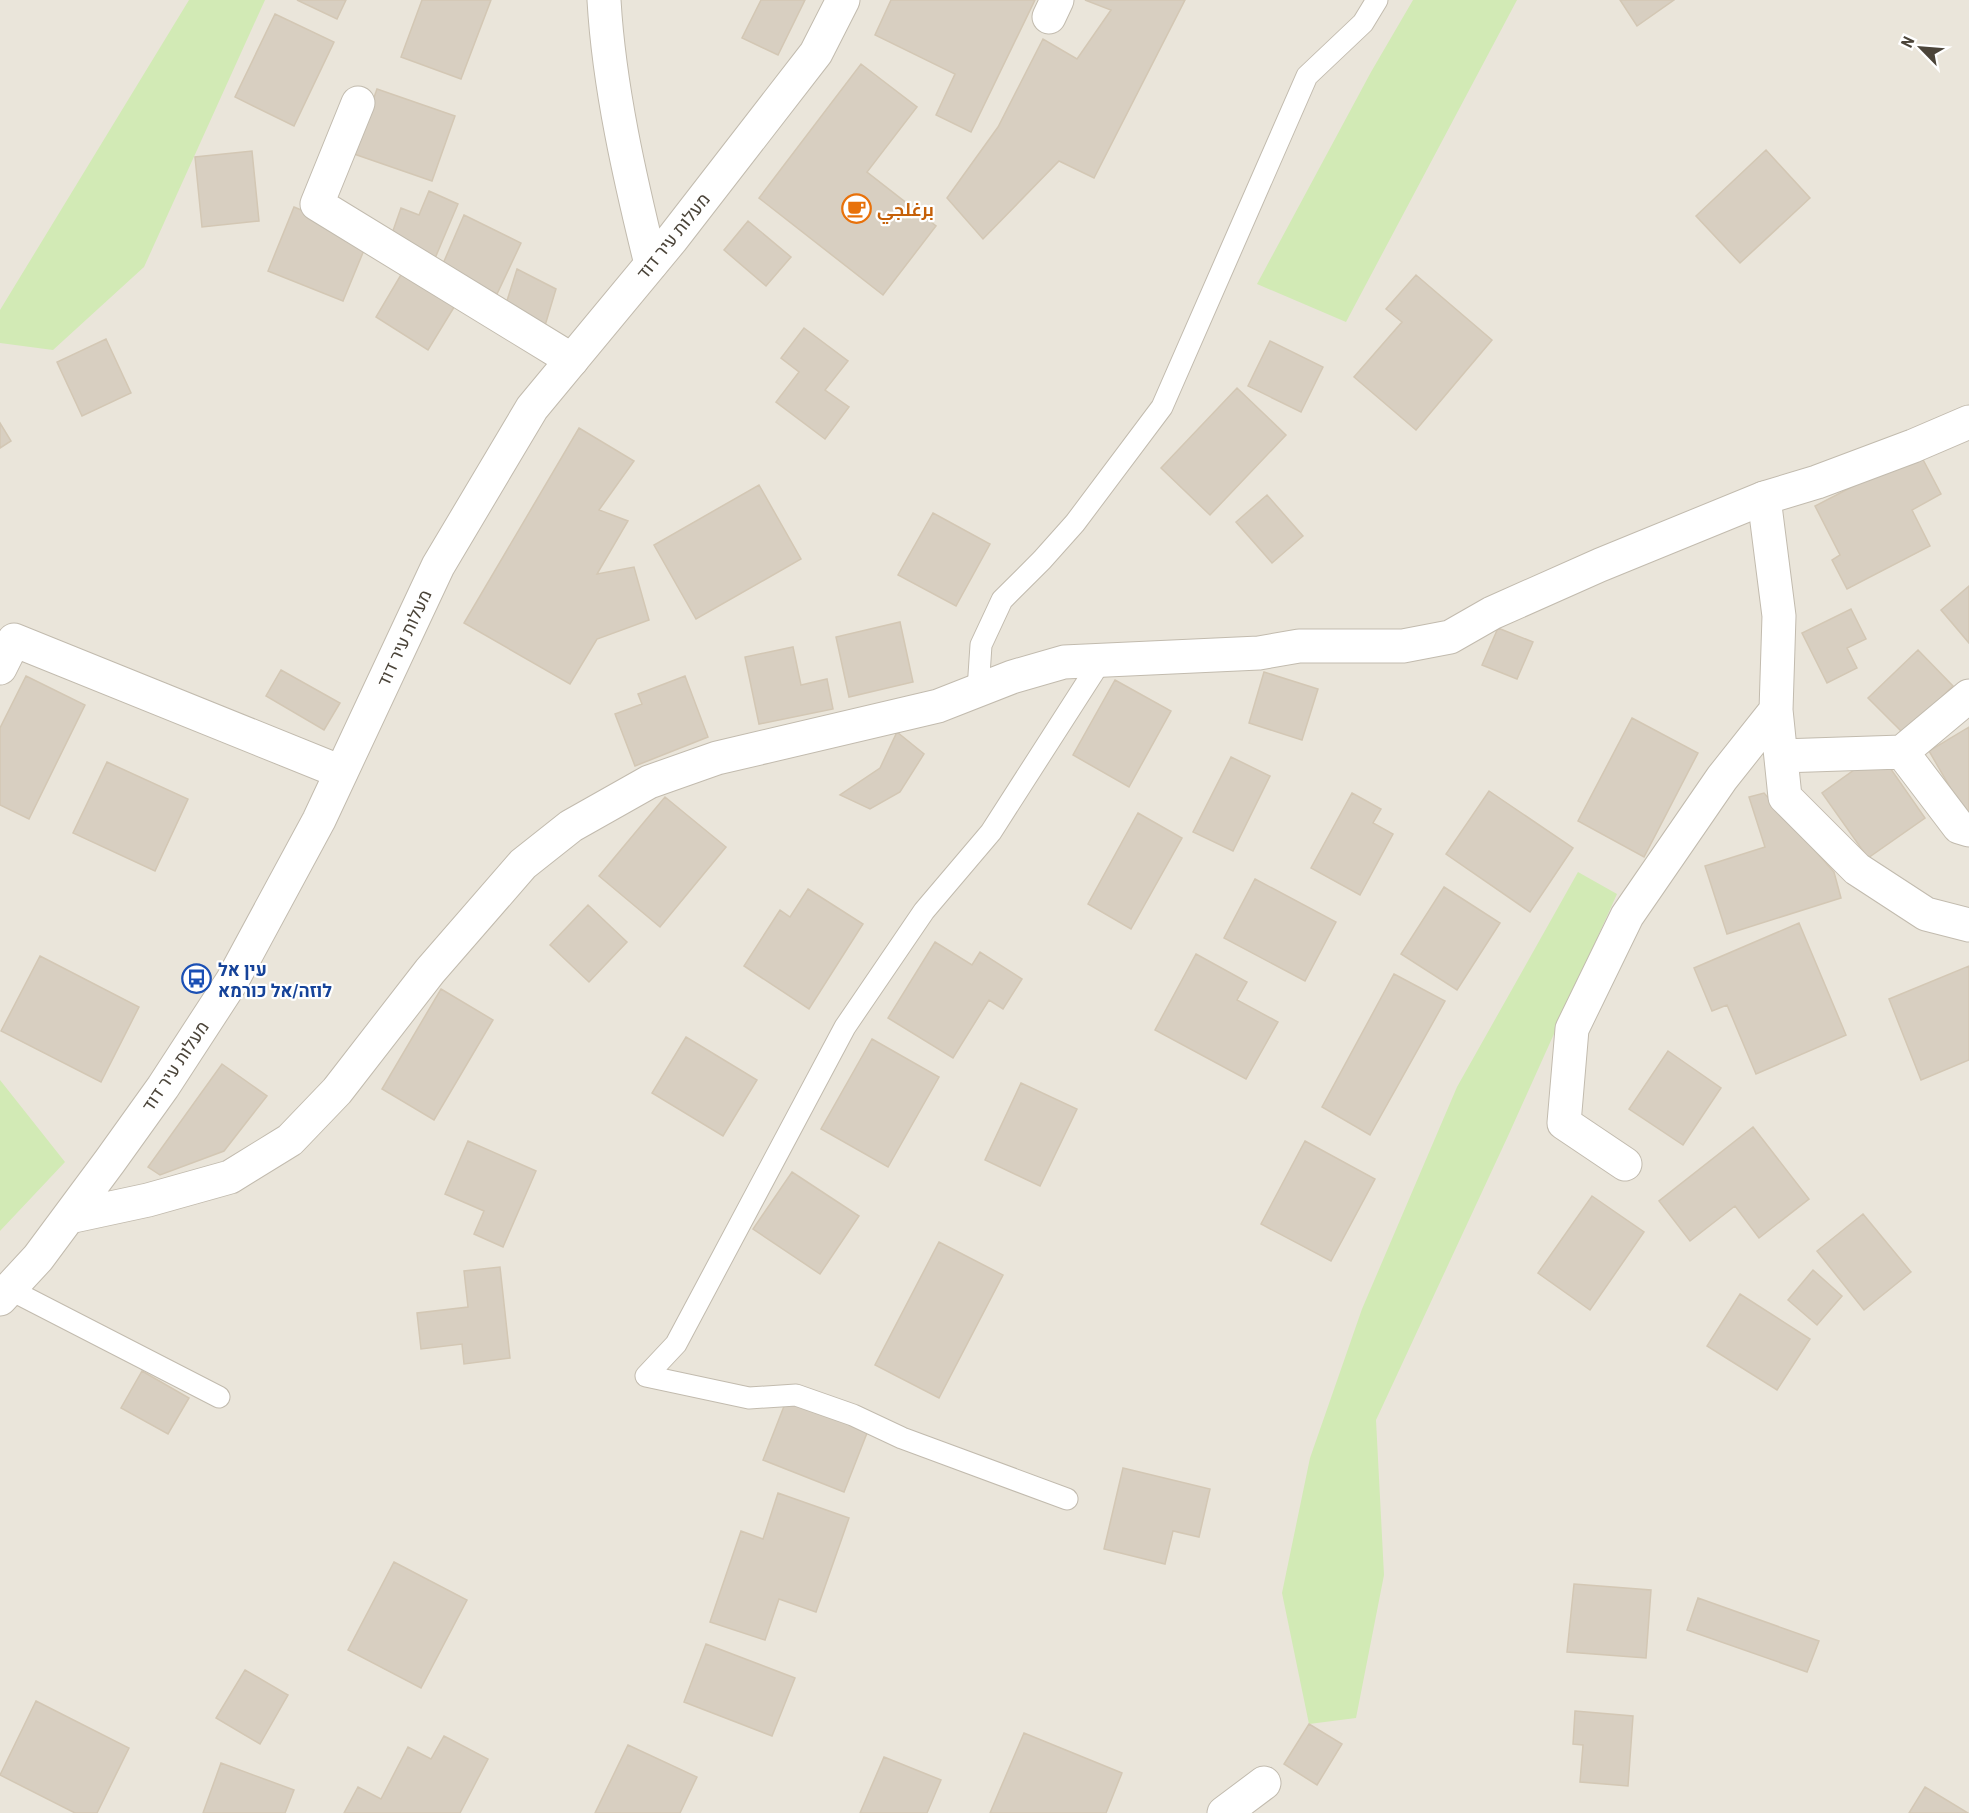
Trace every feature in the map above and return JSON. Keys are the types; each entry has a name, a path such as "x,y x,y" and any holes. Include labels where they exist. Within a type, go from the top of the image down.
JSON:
{"street":[{"path":"604,0 606,30 630,177 651,264"},
{"name":"מעלות עיר דוד","path":"5,1294 38,1258 163,1087 231,981 319,820 438,566 532,408 651,264 816,53 843,0"},
{"path":"358,103 317,204 572,360"},
{"path":"69,1217 148,1200 230,1177 290,1140 337,1091 430,971 523,864 571,826 649,782 717,758 938,706 1012,677 1064,662 1259,652 1299,646 1403,646 1450,637 1492,613 1600,565 1764,498 1839,474 1969,422"},
{"path":"1764,498 1779,616 1776,710 1785,797 1857,869 1926,914 1969,925"},
{"path":"0,668 14,640 341,772"},
{"path":"1781,756 1902,752 1969,696"},
{"path":"1625,1164 1564,1123 1572,1029 1627,916 1722,778 1776,710"},
{"path":"1902,752 1959,827 1969,830"},
{"path":"1224,1813 1264,1783"}],"lane":[{"path":"978,690 981,645 1002,600 1075,523 1162,406 1307,76 1363,23 1377,0"},
{"path":"1067,1499 902,1438 853,1415 796,1395 749,1398 646,1376 676,1344 845,1027 924,911 992,832 1102,659"},
{"path":"5,1294 219,1397"}],"shaded area":[{"path":"0,0 1969,0 1969,1813 0,1813"}],"green space":[{"path":"189,0 265,0 144,267 53,350 0,343 0,310"},
{"path":"1413,0 1517,0 1346,322 1257,284 1371,72"},
{"path":"1578,872 1617,894 1376,1420 1384,1575 1356,1718 1309,1724 1282,1593 1310,1458 1362,1309 1457,1087"},
{"path":"0,1080 65,1162 0,1231"}],"building":[{"path":"297,0 346,0 337,19"},
{"path":"422,0 491,0 461,79 401,57"},
{"path":"761,0 805,0 778,55 742,38"},
{"path":"891,0 1035,0 971,132 936,115 955,74 875,35"},
{"path":"1085,0 1185,0 1094,178 1059,161 983,239 947,198 998,127 1043,39 1077,59 1111,10"},
{"path":"1620,0 1674,0 1637,26"},
{"path":"275,14 334,42 294,126 235,97"},
{"path":"861,64 917,107 867,172 936,226 883,295 759,198"},
{"path":"377,89 455,116 432,181 354,154"},
{"path":"1766,150 1810,198 1740,263 1696,216"},
{"path":"252,151 259,221 202,227 195,157"},
{"path":"429,191 458,204 433,263 389,242 401,208 419,215"},
{"path":"294,207 369,238 343,301 268,271"},
{"path":"464,215 521,243 497,294 442,266"},
{"path":"748,221 791,257 766,286 724,250"},
{"path":"517,269 556,289 544,329 505,307"},
{"path":"402,273 456,304 428,350 376,317"},
{"path":"1416,275 1492,340 1416,430 1354,377 1402,322 1386,309"},
{"path":"804,328 848,361 825,390 849,407 825,439 776,402 799,372 781,358"},
{"path":"106,339 131,393 82,416 57,362"},
{"path":"1270,341 1323,367 1301,412 1248,386"},
{"path":"1237,388 1286,435 1210,515 1161,468"},
{"path":"0,423 11,441 0,448"},
{"path":"579,428 634,461 599,510 628,521 597,574 634,567 649,620 597,639 570,684 464,623"},
{"path":"1919,452 1941,494 1912,510 1930,546 1847,589 1832,560 1840,555 1815,506"},
{"path":"759,485 801,559 696,619 654,545"},
{"path":"1267,495 1303,536 1272,563 1236,522"},
{"path":"933,513 990,544 956,606 898,575"},
{"path":"1969,586 1969,643 1941,610"},
{"path":"1851,609 1866,639 1847,648 1857,668 1827,683 1802,633"},
{"path":"900,622 913,682 849,697 836,637"},
{"path":"1498,628 1533,642 1517,679 1482,665"},
{"path":"793,647 801,685 827,679 833,709 759,724 745,657"},
{"path":"1918,650 1953,686 1904,734 1868,698"},
{"path":"281,670 340,703 324,730 266,696"},
{"path":"1264,672 1318,689 1302,740 1249,723"},
{"path":"26,676 85,705 29,819 0,805 0,728"},
{"path":"685,676 708,737 635,766 615,714 642,704 638,694"},
{"path":"1115,680 1171,711 1129,787 1073,755"},
{"path":"1632,718 1698,753 1644,857 1578,821"},
{"path":"1969,727 1969,820 1929,751"},
{"path":"897,732 924,754 900,792 870,809 840,795 880,768"},
{"path":"1879,752 1925,818 1868,858 1822,793"},
{"path":"1231,757 1270,776 1233,851 1193,832"},
{"path":"107,762 188,799 155,871 73,833"},
{"path":"1489,791 1573,848 1530,912 1446,854"},
{"path":"1352,793 1381,809 1373,823 1393,834 1360,895 1311,868"},
{"path":"1764,793 1834,872 1841,898 1727,934 1705,866 1765,847 1749,797"},
{"path":"665,797 726,847 660,927 599,876"},
{"path":"1138,813 1182,838 1131,929 1088,904"},
{"path":"1255,879 1336,922 1305,981 1224,938"},
{"path":"1444,887 1500,923 1457,990 1401,954"},
{"path":"808,889 863,924 809,1009 744,966 780,910 790,917"},
{"path":"588,905 627,942 589,982 550,945"},
{"path":"1799,923 1846,1035 1756,1074 1727,1005 1712,1011 1694,968"},
{"path":"935,942 972,965 980,952 1022,979 1003,1009 989,1000 953,1058 888,1018"},
{"path":"1196,954 1247,982 1237,1000 1278,1022 1246,1079 1155,1030"},
{"path":"40,956 139,1007 101,1082 1,1031"},
{"path":"1969,966 1969,1060 1921,1080 1889,999"},
{"path":"1394,974 1445,1001 1370,1135 1322,1107"},
{"path":"441,989 493,1020 434,1120 382,1089"},
{"path":"686,1037 757,1080 723,1136 652,1093"},
{"path":"872,1039 939,1077 888,1167 821,1129"},
{"path":"1668,1051 1721,1088 1683,1145 1629,1109"},
{"path":"222,1064 267,1096 224,1151 160,1175 148,1167"},
{"path":"1021,1083 1077,1109 1040,1186 985,1160"},
{"path":"1753,1127 1809,1199 1759,1238 1735,1206 1690,1241 1659,1201"},
{"path":"468,1141 536,1171 503,1247 474,1234 484,1211 445,1194"},
{"path":"1305,1141 1375,1179 1331,1261 1261,1224"},
{"path":"792,1172 859,1216 820,1274 753,1229"},
{"path":"1592,1196 1644,1232 1590,1310 1538,1273"},
{"path":"1863,1214 1911,1272 1864,1310 1817,1251"},
{"path":"939,1242 1003,1275 939,1398 875,1365"},
{"path":"500,1267 510,1358 464,1364 462,1344 421,1349 417,1313 468,1307 464,1271"},
{"path":"1813,1270 1842,1296 1817,1325 1788,1300"},
{"path":"1740,1294 1810,1339 1777,1390 1707,1346"},
{"path":"142,1371 189,1398 168,1434 121,1408"},
{"path":"788,1396 869,1428 844,1492 763,1460"},
{"path":"1123,1468 1210,1489 1199,1537 1173,1531 1165,1564 1104,1549"},
{"path":"778,1493 849,1518 816,1612 779,1599 765,1640 710,1622 741,1531 763,1539"},
{"path":"394,1562 467,1600 421,1688 348,1650"},
{"path":"1574,1584 1651,1590 1646,1658 1567,1652"},
{"path":"1698,1598 1819,1641 1807,1672 1687,1630"},
{"path":"706,1644 795,1678 772,1736 684,1702"},
{"path":"245,1670 288,1695 260,1744 216,1718"},
{"path":"36,1701 129,1748 97,1813 75,1813 0,1775"},
{"path":"1575,1711 1633,1716 1628,1786 1580,1782 1583,1745 1573,1744"},
{"path":"1309,1724 1342,1744 1317,1785 1284,1764"},
{"path":"1024,1733 1122,1773 1106,1813 990,1813"},
{"path":"444,1736 488,1759 460,1813 344,1813 358,1787 381,1799 408,1747 431,1759"},
{"path":"628,1745 697,1777 680,1813 595,1813"},
{"path":"884,1757 941,1780 927,1813 860,1813"},
{"path":"221,1763 294,1790 285,1813 203,1813"},
{"path":"1925,1787 1968,1813 1909,1813"}],"place":[{"name":"برغلجي","path":"856,209"},
{"name":"עין אל לוזה/אל כורמא","path":"197,979"}]}
